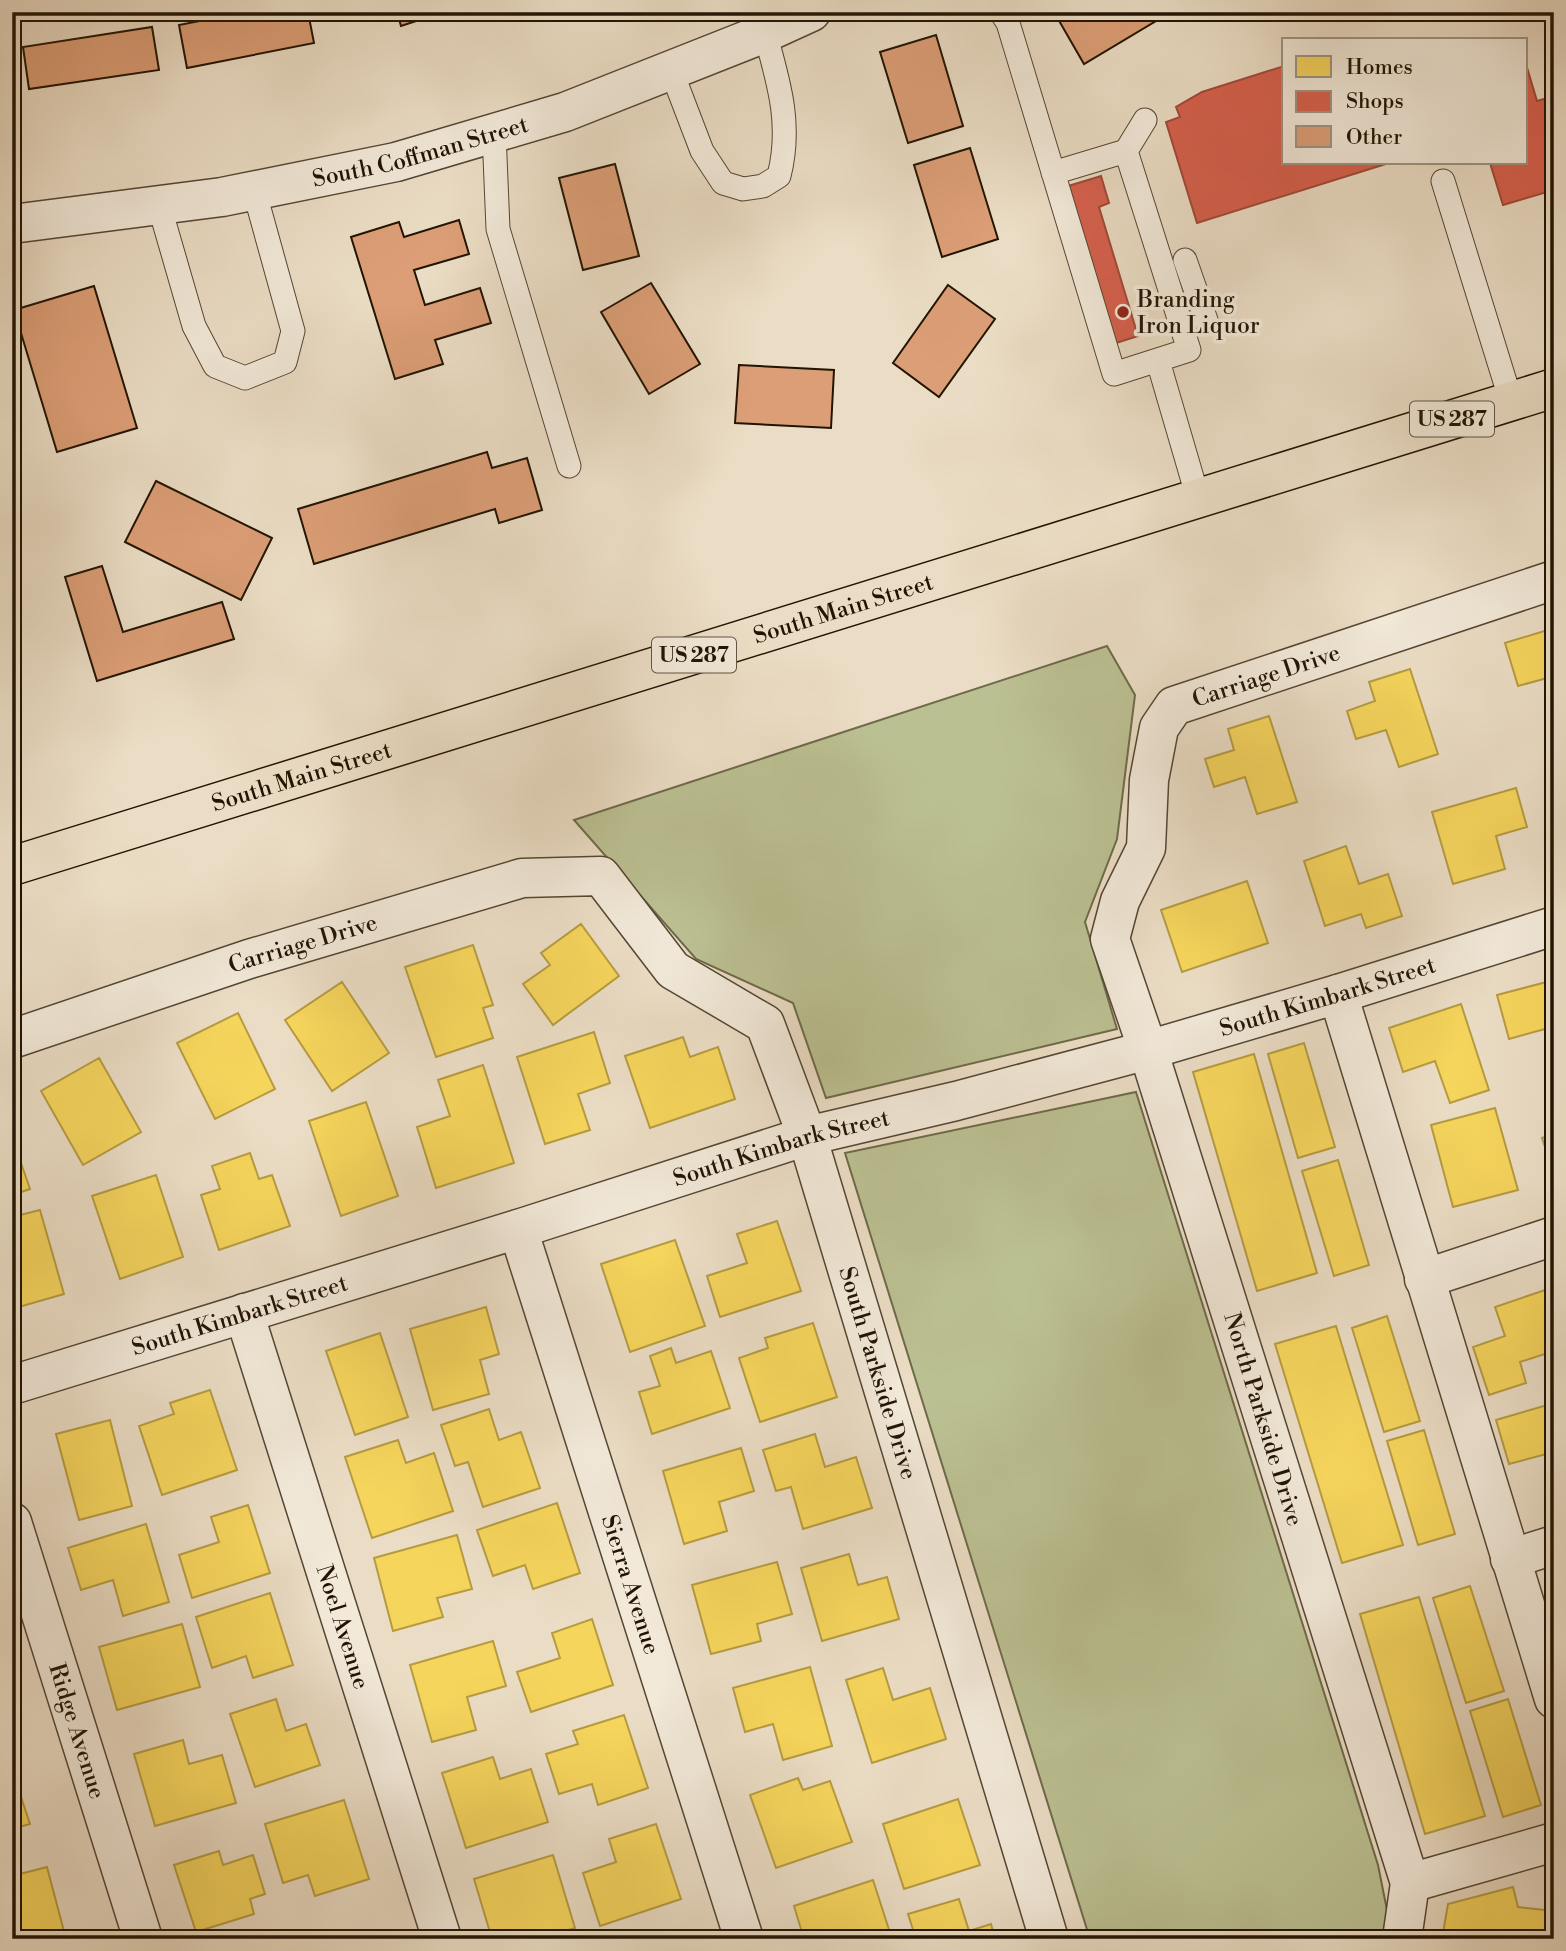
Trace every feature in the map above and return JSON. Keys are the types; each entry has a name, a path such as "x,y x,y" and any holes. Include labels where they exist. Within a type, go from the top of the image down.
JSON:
{"main road":[{"name":"South Main Street","path":"12,866 1554,388"}],"street":[{"name":"South Coffman Street","path":"12,224 254,190 396,162 565,112 765,33 811,12"},
{"name":"Carriage Drive","path":"1120,901 1146,848 1149,780 1159,728 1174,706 1554,580"},
{"name":"Carriage Drive","path":"12,1039 249,959 522,878 601,876"},
{"name":"South Parkside Drive","path":"601,876 673,970 765,1024 807,1136 1049,1939"},
{"name":"North Parkside Drive","path":"1120,901 1110,939 1148,1050 1410,1883 1402,1939"},
{"name":"South Kimbark Street","path":"12,1385 518,1229 807,1136 956,1101 1148,1050 1554,926"},
{"path":"1338,994 1554,1699"},
{"name":"Sierra Avenue","path":"518,1229 744,1939"},
{"path":"1424,1279 1554,1236"},
{"name":"Noel Avenue","path":"244,1313 442,1939"},
{"name":"Ridge Avenue","path":"12,1522 143,1939"},
{"path":"1510,1559 1554,1545"},
{"path":"1410,1883 1554,1842"}],"lane":[{"path":"1001,12 1008,23 1114,374 1188,350 1126,151"},
{"path":"671,70 702,151 723,183 743,189 763,186 779,176 785,151 779,81 765,33"},
{"path":"1053,173 1126,151 1145,120"},
{"path":"494,133 498,229 569,467"},
{"path":"1443,181 1511,401"},
{"path":"159,205 194,326 215,366 245,378 285,362 293,331 254,190"},
{"path":"1185,260 1207,323"},
{"path":"1158,361 1198,498"}],"green space":[{"path":"1107,646 1135,695 1117,839 1085,922 1117,1029 826,1098 793,1003 696,959 574,820"},
{"path":"1136,1092 1378,1865 1390,1925 1386,1939 1090,1939 845,1153"}],"building: Homes":[{"path":"1554,628 1554,685 1551,677 1518,686 1505,643"},
{"path":"1410,669 1438,754 1399,767 1386,730 1356,739 1347,711 1375,701 1369,682"},
{"path":"1269,716 1297,802 1257,814 1245,777 1214,787 1205,759 1234,750 1228,729"},
{"path":"1516,788 1527,827 1496,836 1505,869 1453,884 1432,812"},
{"path":"1346,846 1359,884 1388,874 1402,916 1366,928 1361,914 1325,926 1304,861"},
{"path":"1247,881 1268,943 1182,972 1161,910"},
{"path":"581,924 619,976 553,1025 523,984 550,965 541,953"},
{"path":"473,945 493,1005 483,1008 493,1038 436,1057 405,967"},
{"path":"1554,980 1554,1060 1545,1029 1509,1039 1497,995"},
{"path":"342,982 389,1053 332,1091 285,1020"},
{"path":"1461,1004 1489,1090 1450,1103 1435,1061 1403,1072 1389,1028"},
{"path":"238,1013 275,1089 215,1119 177,1043"},
{"path":"594,1032 610,1083 578,1094 590,1130 545,1144 517,1057"},
{"path":"683,1037 690,1057 718,1047 735,1099 650,1128 625,1056"},
{"path":"1304,1043 1335,1147 1298,1158 1268,1054"},
{"path":"1254,1054 1317,1273 1257,1291 1193,1072"},
{"path":"99,1058 141,1132 83,1165 41,1091"},
{"path":"483,1065 514,1163 436,1188 417,1127 450,1116 438,1080"},
{"path":"366,1102 398,1196 341,1216 309,1121"},
{"path":"1495,1108 1518,1190 1453,1207 1431,1125"},
{"path":"1554,1134 1554,1174 1542,1138"},
{"path":"12,1137 30,1189 12,1195"},
{"path":"250,1153 259,1179 272,1175 290,1226 219,1250 201,1195 220,1189 212,1166"},
{"path":"1338,1160 1369,1265 1334,1276 1302,1171"},
{"path":"156,1175 183,1257 120,1279 92,1196"},
{"path":"40,1210 64,1294 12,1309 12,1217"},
{"path":"777,1221 801,1291 720,1317 707,1276 747,1263 737,1234"},
{"path":"675,1240 705,1326 630,1352 601,1264"},
{"path":"1548,1289 1554,1307 1554,1351 1520,1362 1526,1383 1489,1395 1473,1347 1505,1336 1495,1307"},
{"path":"486,1307 499,1354 480,1360 489,1394 433,1410 410,1329"},
{"path":"1387,1316 1420,1421 1384,1432 1352,1328"},
{"path":"813,1323 837,1397 760,1422 739,1358 768,1348 765,1338"},
{"path":"1336,1326 1403,1545 1342,1563 1275,1344"},
{"path":"380,1333 408,1417 355,1435 326,1351"},
{"path":"671,1348 676,1363 711,1351 730,1408 652,1434 639,1392 660,1386 650,1356"},
{"path":"210,1390 237,1470 162,1495 139,1426 174,1414 170,1403"},
{"path":"1554,1403 1554,1452 1509,1464 1496,1420"},
{"path":"489,1409 499,1440 521,1432 540,1488 483,1507 468,1462 455,1466 441,1425"},
{"path":"110,1420 132,1506 79,1520 56,1434"},
{"path":"1424,1430 1455,1534 1418,1545 1387,1441"},
{"path":"815,1434 825,1467 856,1457 872,1508 803,1529 791,1487 776,1491 763,1450"},
{"path":"398,1440 406,1463 434,1453 453,1511 372,1538 345,1457"},
{"path":"741,1448 754,1491 719,1502 727,1531 684,1544 663,1471"},
{"path":"557,1503 580,1573 533,1589 525,1565 493,1576 477,1530"},
{"path":"248,1505 270,1573 192,1598 179,1555 219,1542 211,1517"},
{"path":"146,1524 169,1602 123,1616 113,1580 81,1590 68,1548"},
{"path":"457,1535 472,1589 437,1598 443,1617 393,1631 374,1558"},
{"path":"849,1554 858,1585 887,1577 899,1619 822,1641 801,1568"},
{"path":"777,1562 792,1614 757,1624 761,1641 711,1654 692,1585"},
{"path":"1470,1586 1504,1691 1466,1703 1433,1598"},
{"path":"270,1593 293,1665 253,1678 246,1656 212,1668 196,1617"},
{"path":"1419,1597 1485,1816 1425,1834 1360,1614"},
{"path":"592,1619 613,1685 531,1712 517,1672 560,1658 552,1633"},
{"path":"182,1624 200,1687 117,1710 99,1647"},
{"path":"493,1641 506,1686 467,1697 476,1730 432,1742 410,1665"},
{"path":"810,1667 832,1746 783,1760 773,1724 745,1732 733,1688"},
{"path":"883,1668 893,1700 930,1688 946,1739 872,1763 846,1680"},
{"path":"276,1699 286,1731 306,1724 320,1765 255,1787 230,1714"},
{"path":"1508,1699 1541,1805 1503,1817 1470,1711"},
{"path":"624,1715 648,1788 598,1805 592,1784 559,1794 546,1754 578,1744 573,1731"},
{"path":"183,1740 189,1764 222,1755 236,1803 155,1826 134,1754"},
{"path":"493,1757 500,1779 531,1769 548,1822 466,1848 442,1773"},
{"path":"12,1770 30,1824 12,1829"},
{"path":"798,1778 803,1790 830,1781 852,1842 776,1868 750,1795"},
{"path":"958,1799 980,1865 904,1889 883,1824"},
{"path":"344,1800 369,1879 315,1896 308,1875 283,1883 265,1824"},
{"path":"656,1824 681,1899 600,1926 583,1873 616,1862 609,1839"},
{"path":"219,1851 223,1865 253,1855 265,1894 250,1899 254,1914 196,1932 174,1865"},
{"path":"553,1855 575,1928 538,1939 492,1939 474,1879"},
{"path":"47,1867 66,1939 12,1939 12,1876"},
{"path":"873,1880 892,1939 804,1939 794,1906"},
{"path":"1513,1887 1518,1907 1554,1911 1553,1936 1512,1931 1511,1939 1442,1939 1448,1904"},
{"path":"959,1899 969,1931 991,1924 995,1939 916,1939 908,1914"}],"building: Shops":[{"path":"1282,67 1282,164 1386,164 1197,223 1166,122 1180,117 1176,107 1202,92"},
{"path":"1528,71 1537,101 1554,96 1554,190 1503,205 1490,164 1528,164"},
{"path":"1101,176 1109,203 1099,207 1138,336 1113,344 1065,187"}],"building: Other":[{"path":"245,12 308,12 314,43 187,68 179,25"},
{"path":"397,12 444,12 401,26"},
{"path":"1054,12 1171,12 1084,64"},
{"path":"152,27 159,70 29,89 23,47"},
{"path":"936,35 963,126 908,143 880,52"},
{"path":"970,148 998,239 942,257 914,165"},
{"path":"615,164 639,256 583,270 559,178"},
{"path":"459,220 469,254 414,270 425,305 480,288 491,323 435,340 443,364 395,379 351,237 399,222 404,237"},
{"path":"651,283 700,364 649,394 601,312"},
{"path":"948,285 995,319 939,397 893,363"},
{"path":"94,286 137,428 57,452 14,310"},
{"path":"739,365 834,370 831,428 735,423"},
{"path":"487,452 492,468 527,458 542,510 499,523 495,509 314,564 298,509"},
{"path":"156,481 272,538 241,600 125,542"},
{"path":"102,566 123,632 222,602 234,639 97,681 65,577"}],"place":[{"name":"Branding Iron Liquor","path":"1123,312"}]}
